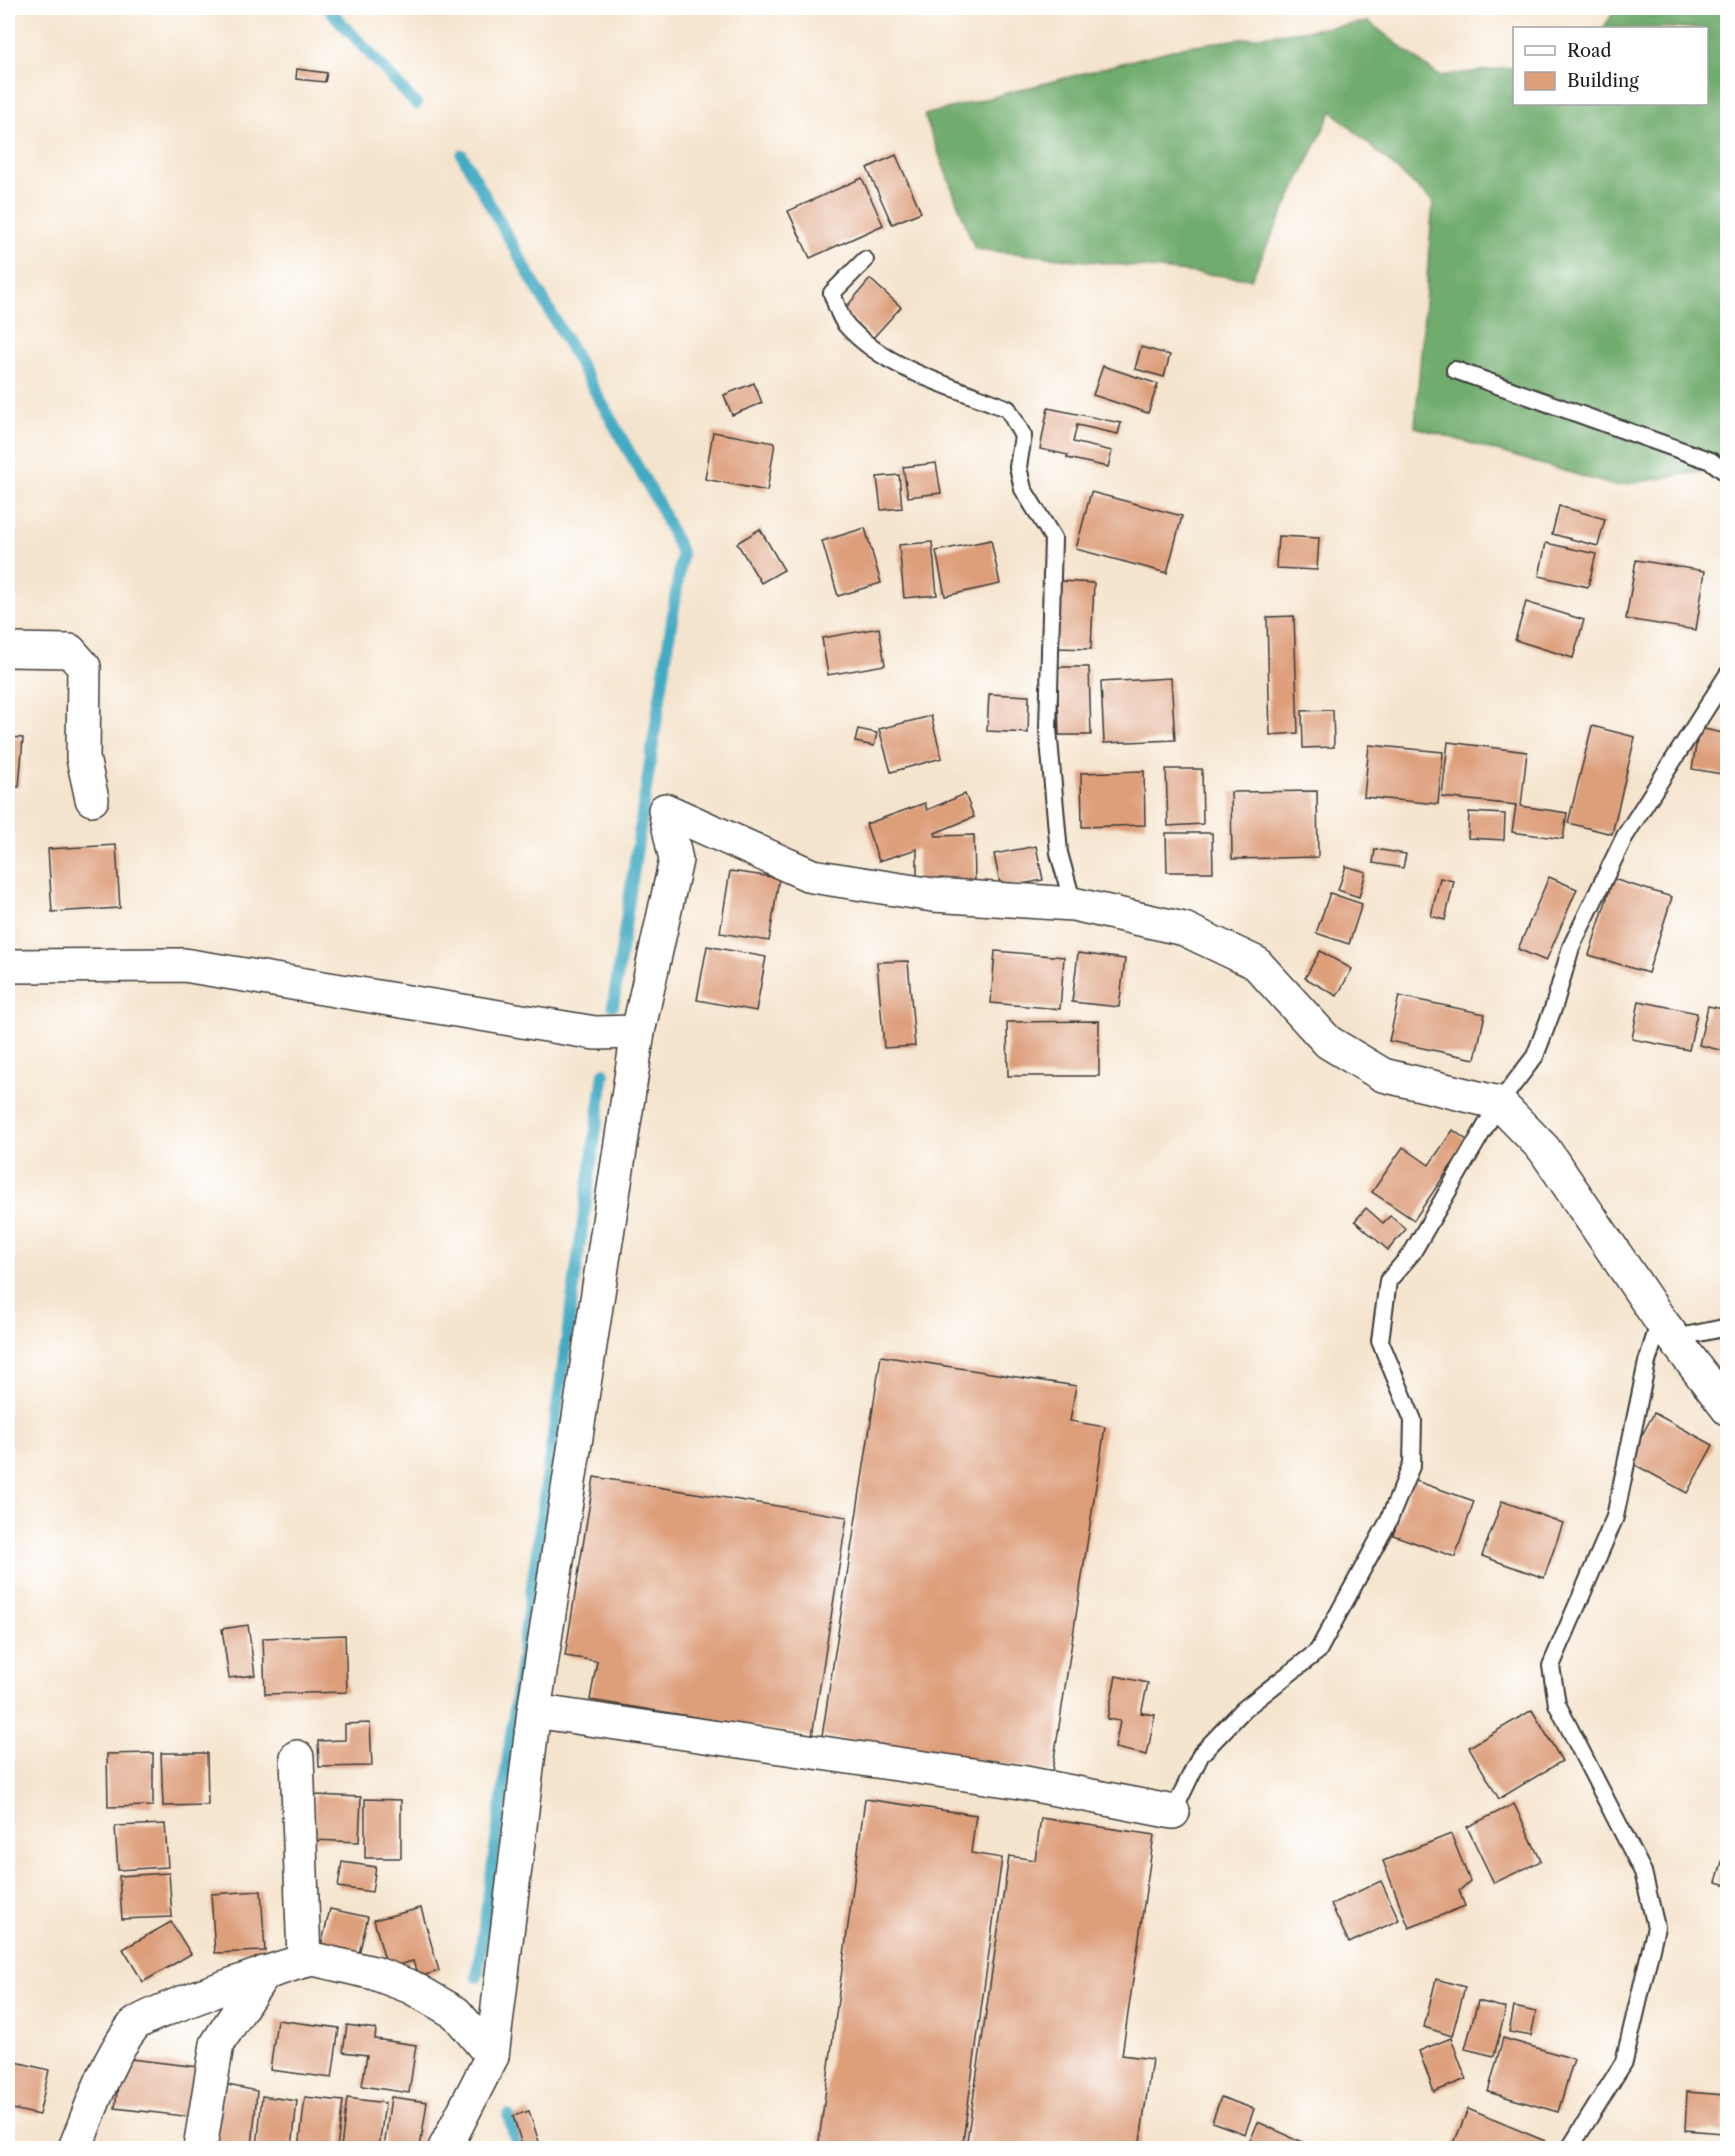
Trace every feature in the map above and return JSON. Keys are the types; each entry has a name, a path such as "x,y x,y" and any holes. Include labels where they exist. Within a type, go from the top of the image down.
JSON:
{"street":[{"path":"8,650 70,651 84,667 83,758 92,799"},
{"path":"446,2148 492,2056 534,1711 638,1032 676,860 665,810 812,876 933,895 1073,904 1184,929 1257,963 1328,1042 1383,1075 1499,1103 1544,1149 1667,1329 1728,1409"},
{"path":"8,966 184,965 595,1033 638,1032"},
{"path":"534,1711 1020,1782 1173,1812"},
{"path":"297,1757 304,1960"},
{"path":"75,2148 113,2056 136,2023 264,1973 304,1960 313,1959 375,1973 411,1987 456,2013 492,2056"},
{"path":"200,2148 217,2044 264,1973"}],"lane":[{"path":"865,260 832,293 846,325 873,349 908,370 1008,409 1023,436 1017,467 1023,489 1053,538 1048,729 1059,853 1073,904"},
{"path":"1455,370 1711,461 1728,474"},
{"path":"1173,1812 1200,1754 1244,1708 1318,1651 1388,1522 1412,1464 1413,1420 1380,1341 1388,1281 1412,1253 1499,1103 1535,1056 1554,1006 1571,947 1625,836 1728,674"},
{"path":"1570,2148 1624,2062 1656,1927 1643,1872 1557,1704 1551,1666 1615,1517 1647,1362 1667,1329 1728,1327"}],"green space":[{"path":"1617,8 1727,8 1727,467 1615,486 1415,427 1433,202 1332,111 1251,279 975,249 924,115 1187,46 1369,22 1439,76 1513,67 1513,105 1708,105 1708,27 1604,27"}],"building":[{"path":"297,69 327,73 325,82 296,79"},
{"path":"896,155 921,212 892,224 867,168"},
{"path":"862,178 883,225 810,258 788,211"},
{"path":"870,279 901,307 873,338 843,311"},
{"path":"1141,347 1170,355 1164,377 1135,369"},
{"path":"1103,366 1158,384 1148,413 1093,395"},
{"path":"754,383 762,403 732,415 724,395"},
{"path":"1048,408 1121,423 1118,434 1077,425 1073,442 1112,451 1108,467 1040,449"},
{"path":"713,432 775,443 767,491 705,479"},
{"path":"936,463 941,493 908,497 903,467"},
{"path":"899,475 902,508 881,510 877,477"},
{"path":"1091,492 1182,516 1167,573 1076,549"},
{"path":"1559,506 1605,519 1598,546 1552,534"},
{"path":"865,528 881,583 838,596 822,541"},
{"path":"760,529 784,570 761,583 737,543"},
{"path":"1278,536 1319,538 1317,570 1276,568"},
{"path":"991,540 1000,584 945,596 936,551"},
{"path":"932,542 937,595 904,598 899,545"},
{"path":"1546,543 1596,554 1588,587 1539,576"},
{"path":"1636,560 1705,571 1696,630 1626,619"},
{"path":"1059,581 1094,583 1091,649 1056,648"},
{"path":"1526,602 1584,620 1573,658 1515,640"},
{"path":"1294,616 1298,733 1270,735 1267,617"},
{"path":"879,628 885,665 828,675 822,638"},
{"path":"1057,667 1089,667 1091,735 1059,735"},
{"path":"1171,678 1175,740 1104,743 1101,682"},
{"path":"989,694 1029,696 1028,733 987,731"},
{"path":"1333,710 1334,747 1303,748 1302,711"},
{"path":"931,716 942,758 891,772 879,729"},
{"path":"1592,726 1635,737 1612,834 1568,823"},
{"path":"1699,728 1728,734 1728,775 1692,769"},
{"path":"858,729 877,733 874,746 855,742"},
{"path":"8,737 23,738 19,787 8,786"},
{"path":"1448,742 1527,752 1521,806 1567,813 1563,839 1512,832 1516,805 1442,797"},
{"path":"1369,745 1443,752 1438,804 1364,797"},
{"path":"1166,769 1202,769 1203,824 1168,826"},
{"path":"1144,771 1145,825 1082,827 1081,773"},
{"path":"1317,791 1318,857 1232,859 1231,792"},
{"path":"965,794 974,817 935,833 936,836 974,835 975,881 917,882 917,849 879,861 866,824 925,803 927,810"},
{"path":"1469,812 1505,814 1504,840 1468,838"},
{"path":"1166,833 1212,833 1213,872 1167,872"},
{"path":"116,845 120,908 52,912 48,849"},
{"path":"1036,846 1043,880 1001,888 994,854"},
{"path":"1375,849 1406,854 1403,868 1373,863"},
{"path":"1346,866 1366,872 1359,897 1338,890"},
{"path":"730,871 779,878 769,941 720,933"},
{"path":"1549,877 1577,889 1546,961 1518,949"},
{"path":"1440,878 1454,881 1445,920 1431,916"},
{"path":"1613,879 1672,897 1648,973 1589,955"},
{"path":"1330,893 1362,904 1349,944 1316,933"},
{"path":"707,946 766,957 756,1011 697,1000"},
{"path":"995,951 1064,957 1060,1009 991,1003"},
{"path":"1320,951 1352,969 1337,996 1305,978"},
{"path":"1078,953 1125,959 1119,1007 1072,1002"},
{"path":"908,961 915,1046 884,1048 877,962"},
{"path":"1399,996 1485,1014 1475,1059 1389,1041"},
{"path":"1639,1001 1697,1013 1689,1050 1632,1039"},
{"path":"1708,1006 1728,1010 1728,1052 1699,1045"},
{"path":"1099,1021 1099,1076 1008,1076 1007,1022"},
{"path":"1453,1130 1468,1141 1414,1220 1372,1192 1403,1147 1429,1165"},
{"path":"1366,1208 1383,1223 1390,1216 1406,1229 1388,1250 1355,1221"},
{"path":"881,1356 1076,1386 1070,1421 1105,1427 1052,1772 822,1736"},
{"path":"1654,1413 1713,1445 1687,1493 1628,1461"},
{"path":"594,1477 847,1517 812,1736 590,1700 597,1661 565,1656"},
{"path":"1413,1480 1474,1501 1455,1557 1393,1535"},
{"path":"1502,1501 1563,1523 1544,1578 1482,1556"},
{"path":"248,1625 255,1675 229,1678 222,1629"},
{"path":"345,1635 347,1692 265,1694 263,1638"},
{"path":"1116,1676 1148,1683 1141,1713 1155,1715 1147,1755 1115,1748 1120,1721 1107,1719"},
{"path":"1532,1710 1562,1761 1499,1799 1469,1747"},
{"path":"370,1723 372,1766 319,1767 318,1741 345,1740 345,1724"},
{"path":"153,1753 153,1806 108,1807 107,1754"},
{"path":"161,1753 207,1753 208,1805 163,1806"},
{"path":"315,1795 361,1797 359,1842 313,1840"},
{"path":"365,1799 401,1800 401,1858 365,1858"},
{"path":"865,1799 976,1815 971,1853 1002,1858 962,2148 818,2148"},
{"path":"1514,1804 1541,1861 1494,1883 1467,1827"},
{"path":"1041,1818 1154,1835 1122,2055 1152,2059 1139,2148 966,2148 1009,1856 1035,1860"},
{"path":"165,1824 168,1867 118,1870 115,1826"},
{"path":"1451,1834 1470,1881 1459,1891 1465,1906 1409,1928 1383,1861"},
{"path":"1728,1842 1728,1885 1716,1882"},
{"path":"342,1862 376,1867 372,1892 338,1887"},
{"path":"169,1873 172,1917 122,1919 119,1876"},
{"path":"1381,1881 1399,1920 1349,1943 1331,1904"},
{"path":"261,1891 265,1951 215,1953 211,1894"},
{"path":"421,1908 439,1971 418,1977 413,1961 387,1968 374,1920"},
{"path":"330,1909 368,1917 359,1954 321,1946"},
{"path":"171,1922 191,1954 143,1982 123,1949"},
{"path":"1436,1979 1465,1987 1452,2036 1424,2027"},
{"path":"1478,2001 1506,2008 1494,2056 1465,2049"},
{"path":"1514,2007 1536,2012 1531,2036 1509,2032"},
{"path":"277,2020 339,2028 332,2078 270,2070"},
{"path":"347,2025 376,2029 375,2039 416,2045 409,2093 362,2086 367,2055 343,2052"},
{"path":"1451,2038 1466,2079 1434,2092 1419,2051"},
{"path":"1503,2038 1574,2059 1558,2112 1488,2092"},
{"path":"122,2058 198,2067 192,2117 115,2108"},
{"path":"8,2060 49,2070 39,2115 8,2108"},
{"path":"223,2084 257,2091 252,2148 215,2148"},
{"path":"1687,2092 1725,2095 1723,2133 1685,2130"},
{"path":"262,2096 297,2101 292,2148 257,2148"},
{"path":"305,2097 343,2101 337,2148 299,2148"},
{"path":"391,2097 427,2102 420,2148 384,2148"},
{"path":"1221,2097 1254,2109 1245,2134 1212,2122"},
{"path":"347,2098 385,2103 379,2148 341,2148"},
{"path":"1468,2109 1545,2141 1542,2148 1452,2148"},
{"path":"529,2111 541,2148 523,2148 513,2116"},
{"path":"1258,2122 1302,2142 1300,2148 1247,2148"}],"waterway":[{"path":"328,8 416,104"},
{"path":"462,155 658,503 682,554 613,1005"},
{"path":"477,1977 604,1073"},
{"path":"508,2115 518,2148"}]}
